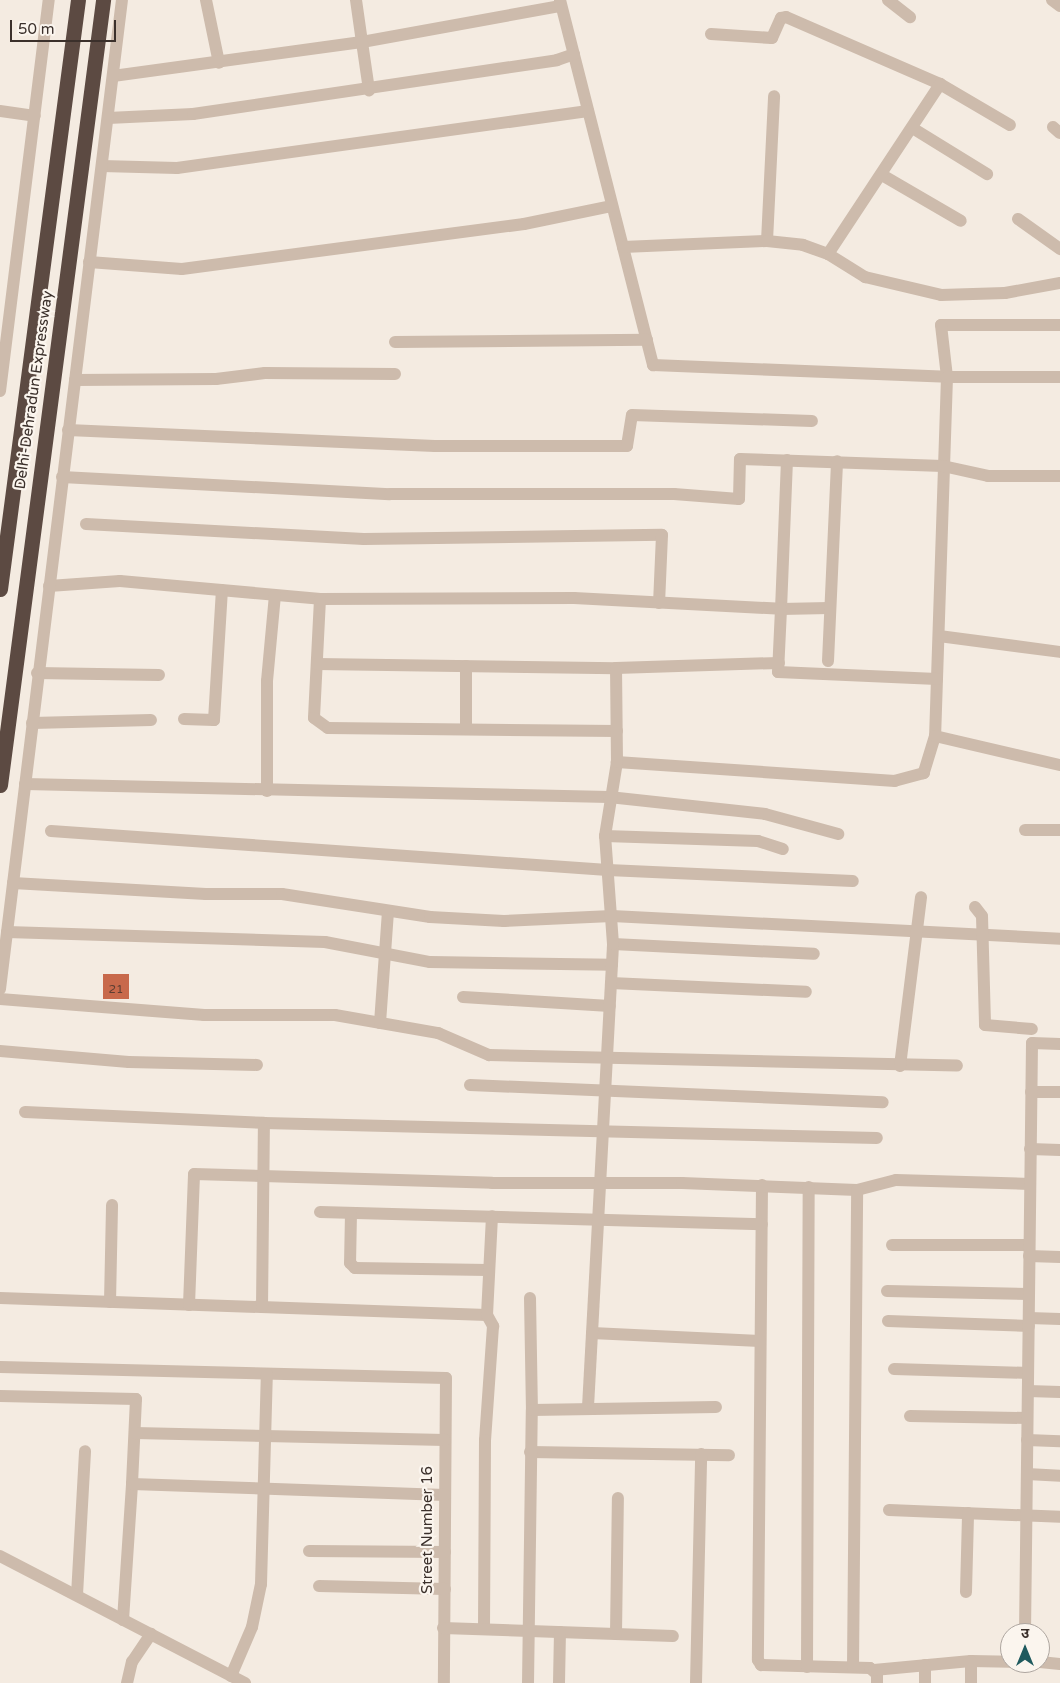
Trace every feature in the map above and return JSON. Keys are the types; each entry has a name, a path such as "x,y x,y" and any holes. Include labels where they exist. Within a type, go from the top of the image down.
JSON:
{"highway":[{"name":"Delhi-Dehradun Expressway","path":"0,589 78,0"},
{"name":"Delhi-Dehradun Expressway","path":"0,785 104,0"}],"street":[{"path":"0,391 49,0"},
{"path":"0,989 13,933 13,883 122,0"},
{"path":"206,0 219,63"},
{"path":"356,0 369,90"},
{"path":"888,0 910,18"},
{"path":"1052,0 1060,6"},
{"path":"113,76 362,42 560,3 653,365 947,377 1060,377"},
{"path":"711,34 772,38 784,16 940,84 1010,125"},
{"path":"108,118 193,114 369,90 558,60 574,54"},
{"path":"828,254 914,128 940,84"},
{"path":"767,241 774,96"},
{"path":"0,111 35,116"},
{"path":"102,166 177,168 588,111"},
{"path":"914,128 987,174"},
{"path":"882,175 961,221"},
{"path":"89,262 182,269 524,224 612,206"},
{"path":"1018,219 1060,249"},
{"path":"623,247 767,241 809,246 828,254 865,277 941,295 1005,293 1060,283"},
{"path":"617,762 895,781 924,773 936,736 942,466 947,377 941,325 1060,325"},
{"path":"395,342 647,340"},
{"path":"74,380 216,379 265,373 396,374"},
{"path":"68,430 436,446 627,446 632,415 812,421"},
{"path":"62,477 390,494 674,494 740,500 740,459 942,466 988,476 1060,476"},
{"path":"787,460 778,672 937,679"},
{"path":"828,661 837,461"},
{"path":"86,524 364,539 662,535 659,603"},
{"path":"49,586 82,587 120,582 320,599 574,598 781,609 829,608"},
{"path":"184,719 214,720 222,590"},
{"path":"267,791 267,681 275,595"},
{"path":"320,599 314,718 328,728 617,731"},
{"path":"939,636 1060,652"},
{"path":"316,664 616,668 779,663"},
{"path":"466,666 466,729"},
{"path":"588,1407 602,1182 613,944 605,836 609,797 617,762 616,668"},
{"path":"38,673 159,676"},
{"path":"32,723 52,724 151,720"},
{"path":"936,736 1060,765"},
{"path":"25,784 267,791 609,797 765,814 838,834"},
{"path":"1025,830 1060,830"},
{"path":"51,831 608,870 853,881"},
{"path":"605,836 758,841 783,849"},
{"path":"13,883 282,894 388,910 504,921 612,916 1060,939"},
{"path":"900,1066 922,897"},
{"path":"975,906 982,916 985,1025 1032,1029"},
{"path":"380,1023 388,910"},
{"path":"13,933 325,942 430,962 612,965"},
{"path":"613,944 814,954"},
{"path":"611,983 806,992"},
{"path":"463,998 610,1006"},
{"path":"6,1000 204,1014 335,1016 438,1033 489,1055 607,1055 900,1066 957,1066"},
{"path":"1025,1623 1032,1043 1060,1044"},
{"path":"7,1052 129,1062 257,1065"},
{"path":"470,1085 605,1089 882,1102"},
{"path":"1031,1092 1060,1092"},
{"path":"25,1112 264,1123 877,1138"},
{"path":"262,1307 264,1123"},
{"path":"1030,1149 1060,1150"},
{"path":"189,1305 194,1174 762,1185 857,1190 896,1180 1030,1184"},
{"path":"762,1185 758,1660 761,1665 853,1667 874,1670 971,1661 1000,1662"},
{"path":"807,1667 809,1188"},
{"path":"853,1667 857,1190"},
{"path":"110,1302 112,1205"},
{"path":"320,1212 762,1224"},
{"path":"351,1213 350,1263 355,1268 488,1270"},
{"path":"484,1630 485,1440 492,1326 487,1315 492,1216"},
{"path":"892,1245 1029,1251 1060,1257"},
{"path":"886,1291 1029,1294"},
{"path":"0,1298 487,1315"},
{"path":"528,1683 532,1410 530,1298"},
{"path":"888,1321 1028,1322 1060,1319"},
{"path":"592,1333 760,1341"},
{"path":"0,1367 267,1374 265,1491 259,1606 231,1676"},
{"path":"894,1369 1028,1373"},
{"name":"Street Number 16","path":"267,1374 446,1378 444,1683"},
{"path":"1028,1391 1060,1392"},
{"path":"0,1396 136,1399 123,1620"},
{"path":"532,1410 588,1407 716,1407"},
{"path":"910,1416 1028,1418"},
{"path":"135,1433 445,1440"},
{"path":"1027,1440 1060,1441"},
{"path":"78,1595 84,1451"},
{"path":"530,1452 729,1455"},
{"path":"696,1683 701,1454"},
{"path":"1027,1474 1060,1476"},
{"path":"132,1484 265,1491 446,1495"},
{"path":"616,1634 618,1498"},
{"path":"889,1510 1060,1517"},
{"path":"966,1592 968,1513"},
{"path":"310,1551 446,1552"},
{"path":"0,1556 245,1683"},
{"path":"319,1586 445,1589"},
{"path":"443,1628 673,1636"},
{"path":"559,1683 560,1632"},
{"path":"127,1683 132,1662 151,1634"},
{"path":"971,1661 971,1683"},
{"path":"925,1683 926,1665"},
{"path":"874,1670 877,1683"}],"building":[{"path":"103,974 129,974 129,999 103,999"}]}
